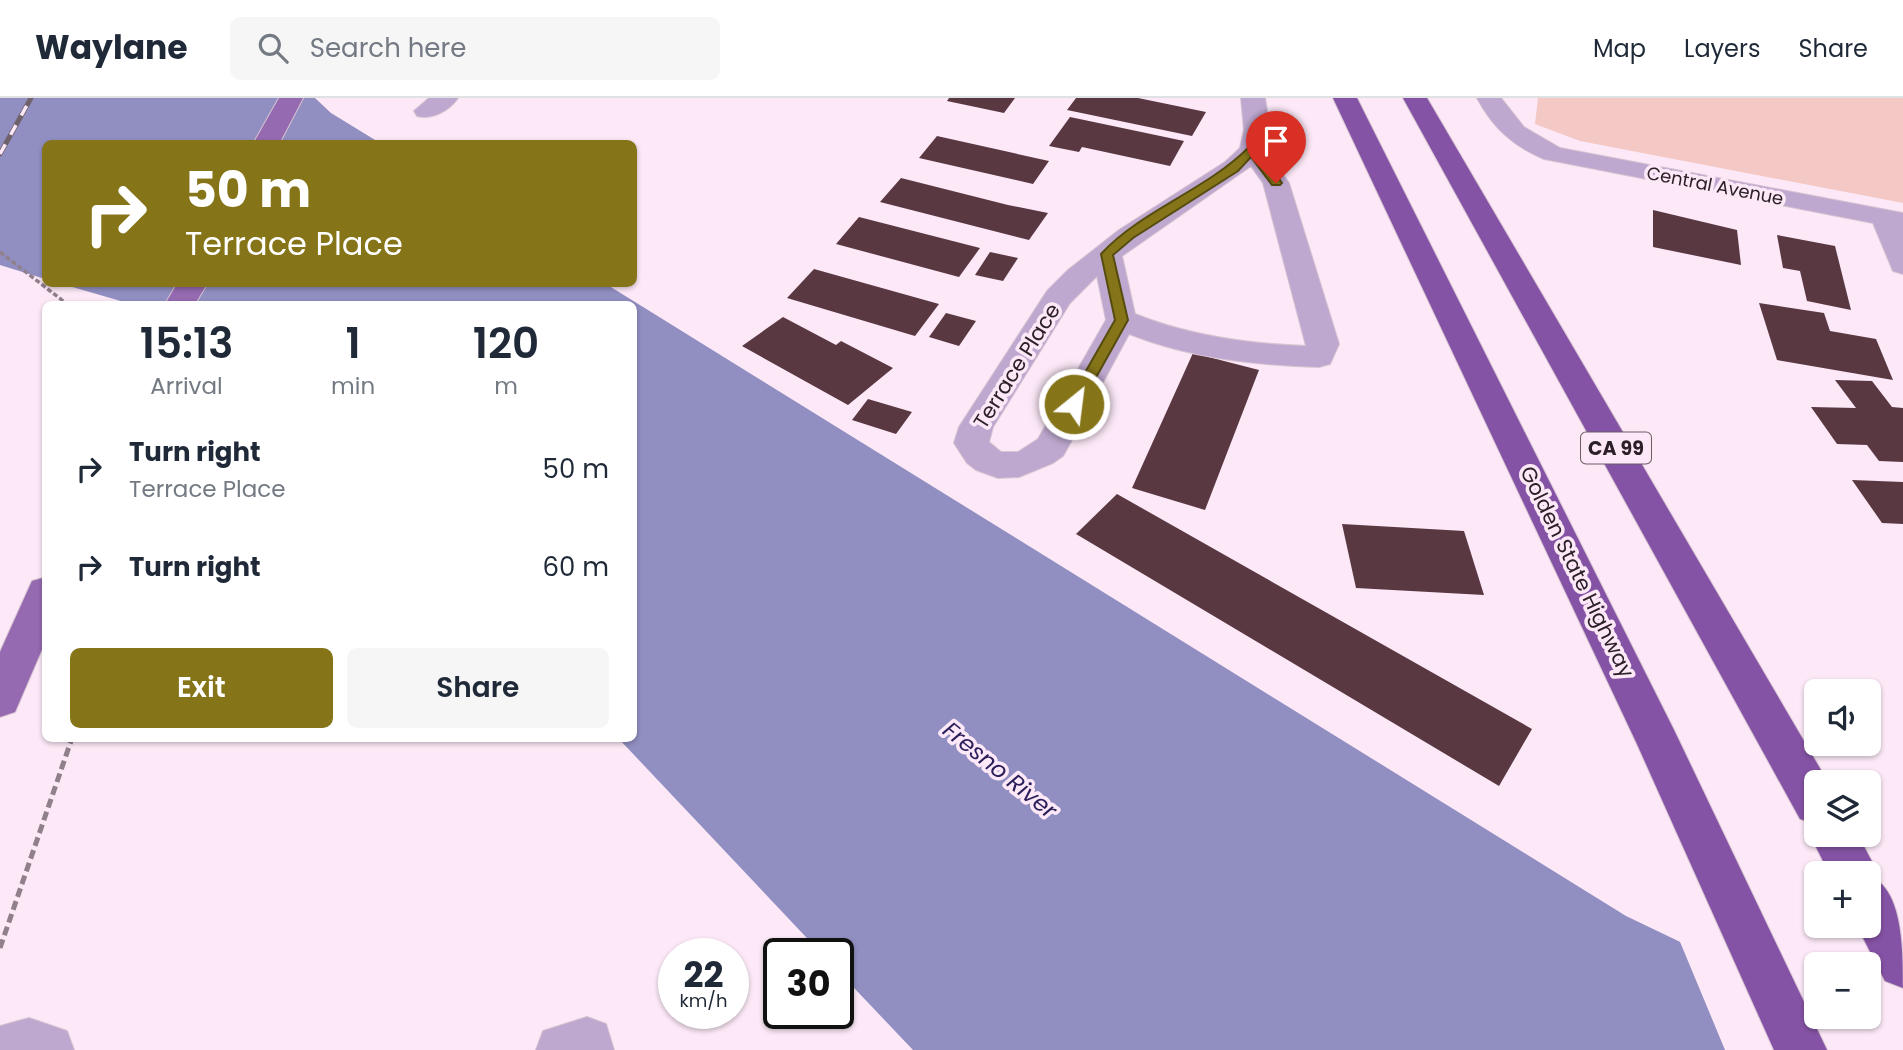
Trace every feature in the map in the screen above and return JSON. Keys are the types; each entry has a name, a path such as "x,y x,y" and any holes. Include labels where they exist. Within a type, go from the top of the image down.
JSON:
{"highway":[{"name":"Golden State Highway","path":"1345,98 1467,343 1659,744 1801,1050"},
{"name":"CA 99","path":"1415,98 1804,783"},
{"path":"1881,923 1903,963"}],"main road":[{"path":"268,140 291,98"},
{"path":"0,699 42,602"}],"street":[{"path":"1107,254 1121,320 1140,328 1239,352 1279,357 1319,357 1323,344 1276,183 1252,150 1256,130 1252,98"},
{"name":"Central Avenue","path":"1489,98 1497,115 1510,131 1529,145 1577,160 1893,219"},
{"name":"Terrace Place","path":"1121,320 1051,447 1020,466 998,466 979,457 971,443 976,427 1058,298 1078,276 1129,236 1234,168 1252,150"},
{"path":"1893,219 1903,265"},
{"path":"562,1050 587,1043 588,1050"},
{"path":"5,1050 29,1044 48,1050"}],"path":[{"path":"0,252 42,285"},
{"path":"45,287 63,301"},
{"path":"0,948 71,742"}],"shaded area":[{"path":"1538,98 1903,98 1903,203 1580,141 1535,124"}],"water":[{"path":"0,98 315,98 331,113 375,140 42,140 42,278 0,265"},
{"path":"72,287 611,287 633,301 121,301"},
{"name":"Fresno River","path":"637,303 1626,916 1804,1001 1804,1029 1848,1029 1903,1050 913,1050 854,988 854,938 807,938 622,742 637,742"}],"pier":[{"path":"1678,937 1804,997 1804,1029 1871,1029 1903,1044 1903,1050 1725,1050"}],"building":[{"path":"949,98 1015,98 1004,113 947,101"},
{"path":"1076,98 1138,98 1206,112 1192,136 1067,110"},
{"path":"1070,117 1184,141 1170,166 1082,147 1079,152 1049,146"},
{"path":"937,136 1049,161 1033,184 919,158"},
{"path":"901,178 1048,213 1029,240 880,202"},
{"path":"1653,210 1737,230 1741,265 1653,247"},
{"path":"859,217 980,248 959,277 836,244"},
{"path":"1777,235 1835,246 1851,310 1807,301 1800,271 1783,268"},
{"path":"990,252 1018,258 1003,281 975,275"},
{"path":"814,269 939,304 915,336 787,298"},
{"path":"1759,303 1824,313 1830,331 1876,339 1893,380 1777,360"},
{"path":"946,313 976,321 959,346 929,337"},
{"path":"783,317 836,345 841,341 893,368 848,405 742,346"},
{"path":"1193,353 1259,370 1205,510 1132,488"},
{"path":"1835,380 1872,381 1892,407 1903,408 1903,462 1879,461 1867,445 1837,444 1811,407 1856,408"},
{"path":"868,399 912,412 896,434 852,420"},
{"path":"1852,480 1903,482 1903,524 1882,523"},
{"path":"1117,494 1532,729 1499,786 1076,534"},
{"path":"1342,524 1464,531 1484,595 1356,588"}],"railway":[{"path":"0,154 31,98"}],"route":[{"path":"1074,404 1121,320 1107,254 1129,236 1234,168 1252,150 1276,183"}]}
